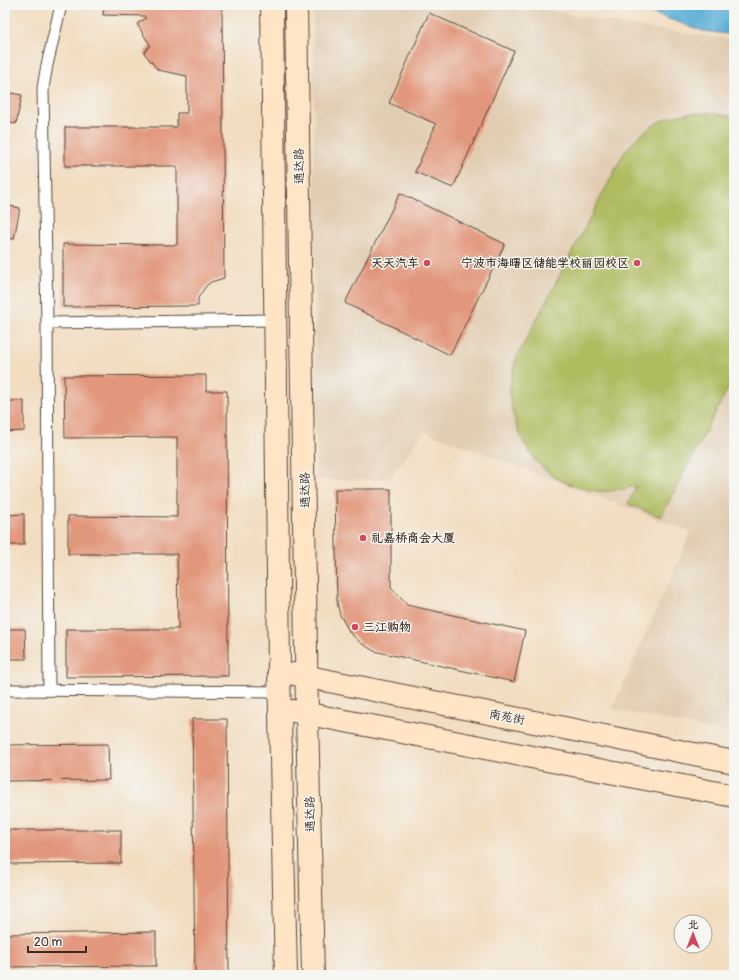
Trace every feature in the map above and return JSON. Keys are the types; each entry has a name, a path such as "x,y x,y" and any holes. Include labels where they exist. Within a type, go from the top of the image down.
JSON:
{"street":[{"name":"通达路","path":"272,5 280,691 286,975"},
{"name":"通达路","path":"296,5 308,677 307,714 313,975"},
{"name":"南苑街","path":"280,691 308,677 734,762"},
{"path":"280,691 307,714 734,796"}],"lane":[{"path":"49,690 44,88 47,65 61,5"},
{"path":"47,323 276,320"},
{"path":"5,690 280,691"}],"shaded area":[{"path":"313,5 525,5 619,24 734,40 734,734 612,709 691,532 424,431 389,479 316,480"}],"green space":[{"name":"宁波市海曙区储能学校丽园校区","path":"690,113 714,113 734,117 734,377 661,517 628,504 636,486 607,491 597,491 572,485 559,480 549,473 534,458 517,428 511,406 510,386 517,357 624,153 638,137 656,124 671,117"}],"water":[{"path":"618,5 734,5 734,35 703,31 643,10"}],"building":[{"path":"5,5 14,5 6,10"},
{"path":"104,5 222,5 224,278 211,282 206,286 198,298 198,306 63,307 63,244 177,245 177,166 65,166 65,127 177,127 177,113 187,113 187,76 158,70 144,53 150,45 137,24 146,18 144,16 103,15"},
{"path":"429,13 514,51 453,188 415,172 436,124 389,103"},
{"path":"5,92 22,95 16,124 5,122"},
{"path":"400,193 505,244 450,355 345,303"},
{"path":"5,205 20,208 14,239 5,238"},
{"path":"206,375 206,391 227,391 228,676 66,677 66,629 178,629 177,554 68,554 68,516 177,517 177,437 65,438 64,376"},
{"path":"5,401 24,401 24,431 5,432"},
{"name":"礼嘉桥商会大厦","path":"335,489 391,489 391,587 407,605 525,631 514,682 374,651 361,643 350,633 340,615 337,602"},
{"path":"24,514 24,545 5,545 5,515"},
{"path":"5,629 25,629 26,659 5,659"},
{"path":"192,719 227,719 229,975 195,975"},
{"path":"108,744 109,780 5,781 5,745"},
{"path":"5,830 121,830 121,863 5,864"},
{"path":"156,932 156,966 5,967 5,934"}],"place":[{"name":"天天汽车","path":"427,263"},
{"name":"宁波市海曙区储能学校丽园校区","path":"637,263"},
{"name":"礼嘉桥商会大厦","path":"363,538"},
{"name":"三江购物","path":"355,627"}]}
